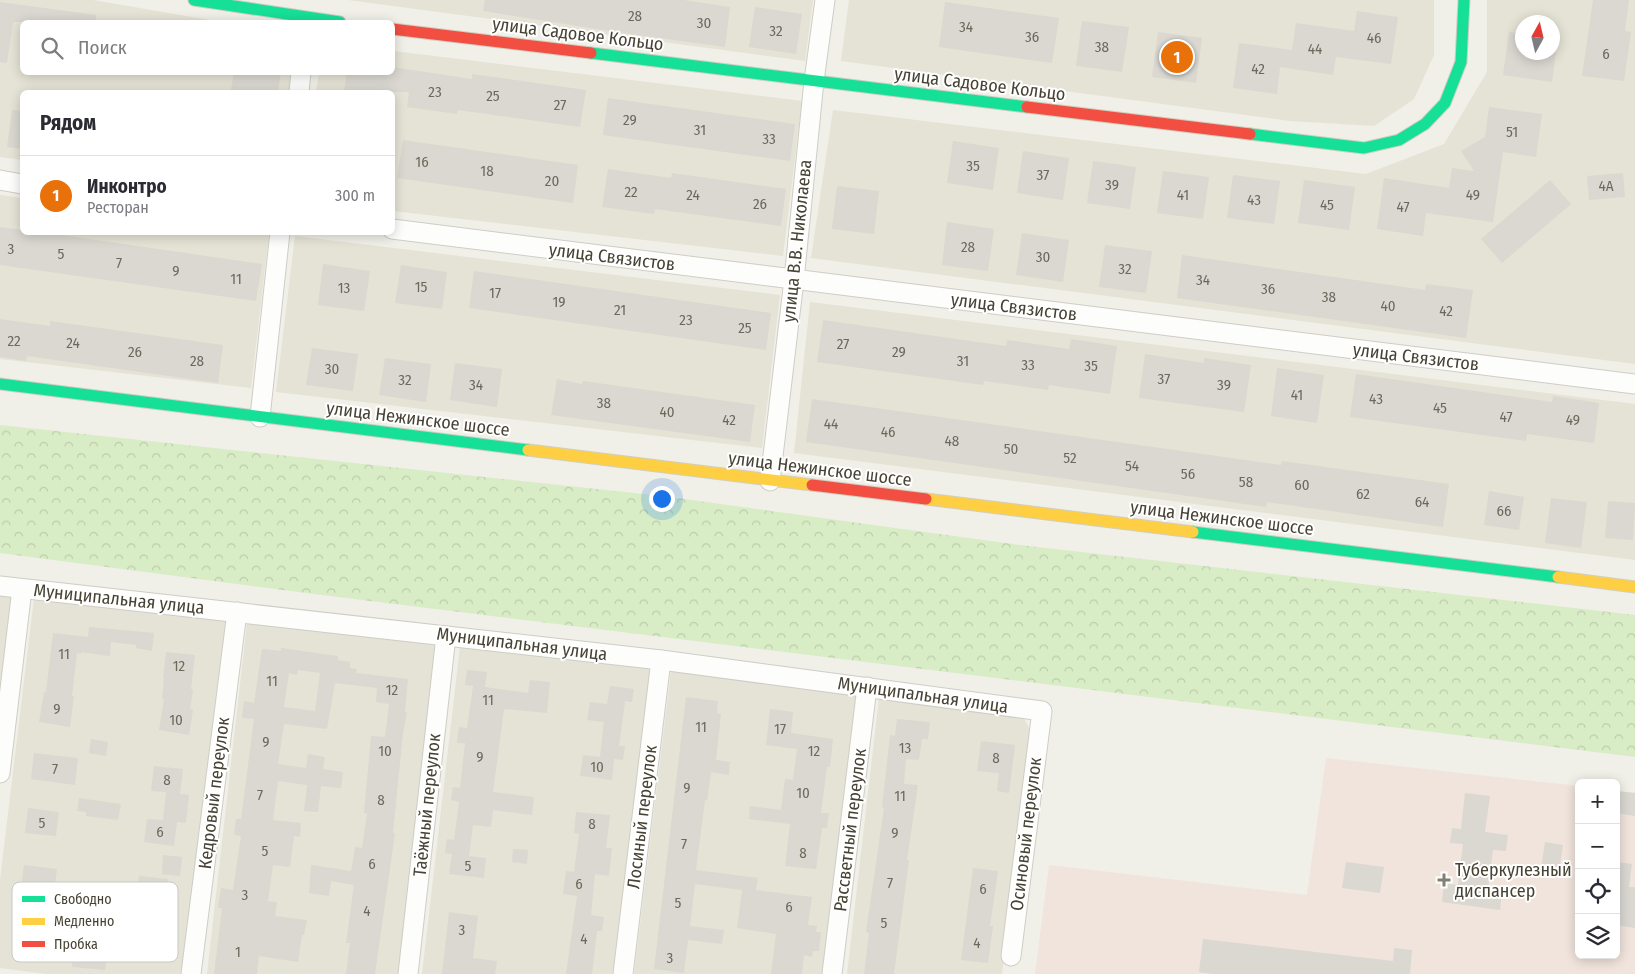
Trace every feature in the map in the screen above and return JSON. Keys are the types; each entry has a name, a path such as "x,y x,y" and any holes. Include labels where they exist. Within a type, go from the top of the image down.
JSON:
{"main road":[{"path":"194,0 304,20"},
{"name":"улица Садовое Кольцо","path":"395,29 1364,148 1399,140 1425,124 1445,104 1461,62 1464,0"},
{"name":"улица Нежинское шоссе","path":"0,384 1635,588"}],"street":[{"name":"улица В.В. Николаева","path":"770,481 794,280 814,81 825,0"},
{"path":"299,90 301,75"},
{"path":"0,180 20,184"},
{"name":"улица Связистов","path":"395,229 1635,384"},
{"path":"260,417 280,235"},
{"name":"Муниципальная улица","path":"0,586 661,660 1042,711"},
{"path":"0,773 22,589"},
{"name":"Кедровый переулок","path":"191,974 237,612"},
{"name":"Таёжный переулок","path":"408,974 446,636"},
{"name":"Лосиный переулок","path":"623,974 661,660"},
{"name":"Рассветный переулок","path":"832,974 867,687"},
{"name":"Осиновый переулок","path":"1011,956 1042,711"}],"shaded area":[{"path":"0,0 93,0 209,20 20,20 20,75 292,75 289,90 20,90 20,160 0,157"},
{"path":"348,0 813,0 805,61"},
{"path":"849,0 1434,0 1434,55 1414,99 1374,126 1290,121 841,61"},
{"path":"1487,0 1635,0 1635,364 811,258 833,110 1366,174 1444,144 1487,72"},
{"path":"395,51 802,101 783,256 395,211 395,90 316,90 319,75 395,75"},
{"path":"0,195 20,198 20,235 269,235 251,388 0,359"},
{"path":"295,236 780,295 762,448 276,392"},
{"path":"810,302 1635,404 1635,560 794,453"},
{"path":"0,596 11,597 0,691"},
{"path":"34,598 226,619 184,974 46,974 0,968 0,880"},
{"path":"247,623 436,644 398,974 207,974"},
{"path":"460,646 652,668 616,974 422,974"},
{"path":"671,671 859,695 826,974 634,974"},
{"path":"879,698 1023,717 1032,733 1002,974 847,974"},
{"name":"Туберкулезный диспансер","path":"1326,758 1575,786 1575,959 1620,959 1620,791 1635,793 1635,974 1035,974 1049,865 1307,895"}],"green space":[{"path":"0,425 662,496 1020,545 1635,615 1635,757 306,593 0,553"}],"building":[{"path":"485,0 684,0 730,7 725,47 483,11"},
{"path":"1593,0 1629,0 1625,31 1631,32 1624,81 1582,76"},
{"path":"0,2 96,15 96,20 20,20 20,22 13,22 7,63 0,62"},
{"path":"945,2 1059,18 1052,63 939,47"},
{"path":"755,7 802,14 796,54 749,47"},
{"path":"1357,11 1398,17 1391,64 1336,57 1333,75 1280,67 1277,94 1233,88 1239,43 1292,50 1296,23 1354,31"},
{"path":"1082,21 1129,27 1122,72 1076,66"},
{"path":"1158,32 1202,38 1196,83 1152,77"},
{"path":"1509,32 1515,33 1515,60 1555,60 1552,82 1503,75"},
{"path":"395,67 472,79 472,74 586,90 580,127 458,110 457,114 407,107 409,92 395,92 395,90 344,90 347,75 395,75"},
{"path":"234,75 281,75 278,90 231,90"},
{"path":"608,98 795,124 790,161 603,135"},
{"path":"1489,107 1542,114 1536,157 1503,152 1493,222 1426,213 1423,236 1377,229 1384,178 1449,188 1452,168 1474,171 1461,151 1485,137"},
{"path":"12,110 20,111 20,149 7,147"},
{"path":"403,140 578,165 573,203 397,178"},
{"path":"953,141 999,148 993,190 947,183"},
{"path":"1023,151 1069,158 1063,200 1017,193"},
{"path":"1093,161 1136,167 1130,209 1087,203"},
{"path":"608,169 671,178 672,173 786,189 781,226 655,209 654,214 602,207"},
{"path":"1163,171 1209,177 1203,219 1157,213"},
{"path":"1623,173 1625,197 1589,200 1587,176"},
{"path":"1233,175 1280,181 1274,224 1227,218"},
{"path":"1304,180 1355,187 1349,230 1298,223"},
{"path":"1550,180 1571,204 1502,263 1481,239"},
{"path":"837,186 879,191 874,234 832,229"},
{"path":"947,222 994,229 988,271 942,265"},
{"path":"0,227 20,230 20,235 62,235 262,264 256,301 0,265"},
{"path":"1022,233 1069,240 1063,282 1016,275"},
{"path":"1105,245 1152,251 1146,293 1099,287"},
{"path":"1182,255 1425,290 1426,284 1473,290 1466,338 1177,298"},
{"path":"323,264 370,271 364,311 318,305"},
{"path":"401,265 447,272 442,309 395,303"},
{"path":"474,271 771,313 766,350 469,308"},
{"path":"0,319 50,326 50,321 223,345 218,383 27,356 26,361 0,357"},
{"path":"823,320 1006,346 1007,340 1069,349 1071,339 1117,346 1110,394 1049,385 1048,390 984,381 983,385 817,362"},
{"path":"312,348 358,354 353,391 306,385"},
{"path":"1145,354 1204,363 1204,358 1251,365 1244,412 1139,398"},
{"path":"385,358 431,364 426,402 379,395"},
{"path":"455,363 502,369 497,407 450,400"},
{"path":"1277,368 1324,375 1317,423 1271,416"},
{"path":"1356,374 1552,402 1553,396 1599,403 1594,443 1527,434 1526,441 1350,417"},
{"path":"557,379 582,384 583,381 755,405 750,442 551,415"},
{"path":"812,399 1281,465 1282,461 1449,484 1443,527 1267,502 1266,507 806,442"},
{"path":"1489,491 1524,497 1519,530 1484,525"},
{"path":"1551,498 1587,502 1581,548 1545,543"},
{"path":"1608,501 1635,503 1633,540 1605,538"},
{"path":"89,627 154,633 152,651 136,648 136,645 111,642 110,656 77,653 70,727 39,722 44,692 46,692 53,633 88,637"},
{"path":"281,648 338,656 338,660 350,662 350,668 357,669 356,673 408,679 405,712 407,712 403,733 393,833 395,833 375,974 346,974 350,943 346,943 354,885 331,881 329,896 309,893 311,865 351,871 355,847 362,848 367,813 364,813 371,736 385,737 389,704 376,702 377,688 335,683 327,729 284,724 278,764 306,768 308,754 325,757 323,769 343,772 341,788 321,786 318,812 304,811 307,785 278,781 273,820 301,823 300,837 294,836 290,867 273,865 268,901 277,902 275,916 307,920 304,935 302,935 298,962 259,956 257,974 214,974 222,908 218,908 221,888 233,890 241,836 234,835 236,819 241,819 254,719 242,718 244,701 254,703 262,649 281,651","holes":["298,670 320,673 315,711 284,707 289,673 297,675"]},
{"path":"166,652 195,655 190,709 193,710 189,735 159,730 164,699 162,699"},
{"path":"467,670 487,672 485,687 528,693 530,680 550,682 547,713 504,709 493,792 534,797 532,815 493,810 491,827 473,825 469,856 486,858 484,878 449,874 452,854 445,853 447,839 454,840 459,802 451,800 453,787 460,788 465,743 457,743 459,727 467,728 473,686 465,685"},
{"path":"610,686 634,689 632,702 625,701 619,746 625,746 623,760 614,759 612,780 580,776 583,755 600,757 604,722 587,720 590,702 607,704"},
{"path":"686,697 718,701 717,713 721,714 716,760 730,762 729,775 711,772 707,801 705,800 696,870 758,878 756,890 812,897 808,925 817,926 816,932 821,932 819,951 813,951 812,957 804,955 802,974 771,974 776,934 737,928 742,890 695,884 690,926 724,930 722,944 688,940 684,973 654,969"},
{"path":"770,709 793,712 791,733 833,739 830,767 827,767 821,813 829,813 827,828 822,828 816,869 785,866 790,824 749,819 750,806 781,810 785,779 793,780 797,749 766,745"},
{"path":"897,719 930,722 928,739 922,739 919,760 906,759 904,784 918,785 894,974 864,974 869,933 866,932 884,808 882,807 890,735 895,736"},
{"path":"91,739 108,742 106,756 89,753"},
{"path":"981,741 1015,745 1009,793 997,791 999,773 977,771"},
{"path":"34,753 78,758 75,785 31,779"},
{"path":"154,766 183,769 180,794 189,795 186,823 177,822 174,846 144,842 147,819 163,820 166,792 151,791"},
{"path":"1620,791 1635,793 1635,816 1620,814"},
{"path":"1465,793 1490,796 1485,832 1508,835 1506,851 1493,850 1488,889 1502,891 1500,910 1442,902 1444,883 1458,885 1463,844 1450,843 1452,828 1461,829"},
{"path":"79,798 121,804 118,820 86,816 86,812 77,811"},
{"path":"28,808 59,812 56,836 25,833"},
{"path":"576,812 610,815 606,848 612,848 609,876 595,874 591,915 604,917 602,931 597,931 592,974 566,974 577,896 563,894 566,871 574,872 579,834 574,833"},
{"path":"1545,842 1563,845 1558,878 1540,875"},
{"path":"513,849 528,850 527,864 512,862"},
{"path":"163,855 182,857 180,876 162,874"},
{"path":"1346,862 1384,867 1380,893 1342,888"},
{"path":"1620,862 1632,864 1629,887 1635,887 1635,928 1620,926"},
{"path":"24,865 57,869 55,882 22,882"},
{"path":"973,868 998,871 990,926 993,926 988,963 961,960"},
{"path":"139,876 168,879 168,882 138,882"},
{"path":"449,912 478,916 473,958 497,961 495,974 442,974"},
{"path":"1203,939 1393,961 1394,948 1412,950 1410,974 1213,974 1199,972"},
{"path":"72,962 106,962 105,970 72,967"}],"traffic: fast":[{"path":"194,0 327,20"},
{"path":"1250,134 1364,148 1399,140 1425,124 1445,103 1461,62 1464,0"},
{"path":"591,53 1027,107"},
{"path":"0,384 528,450"},
{"path":"1193,532 1558,577"}],"traffic: slow":[{"path":"528,450 812,485"},
{"path":"926,499 1193,532"},
{"path":"1558,577 1635,587"}],"traffic: jam":[{"path":"395,29 591,53"},
{"path":"1027,107 1250,134"},
{"path":"812,485 926,499"}],"place":[{"name":"Инконтро","path":"1177,57"},
{"name":"Туберкулезный диспансер","path":"1444,880"}]}
